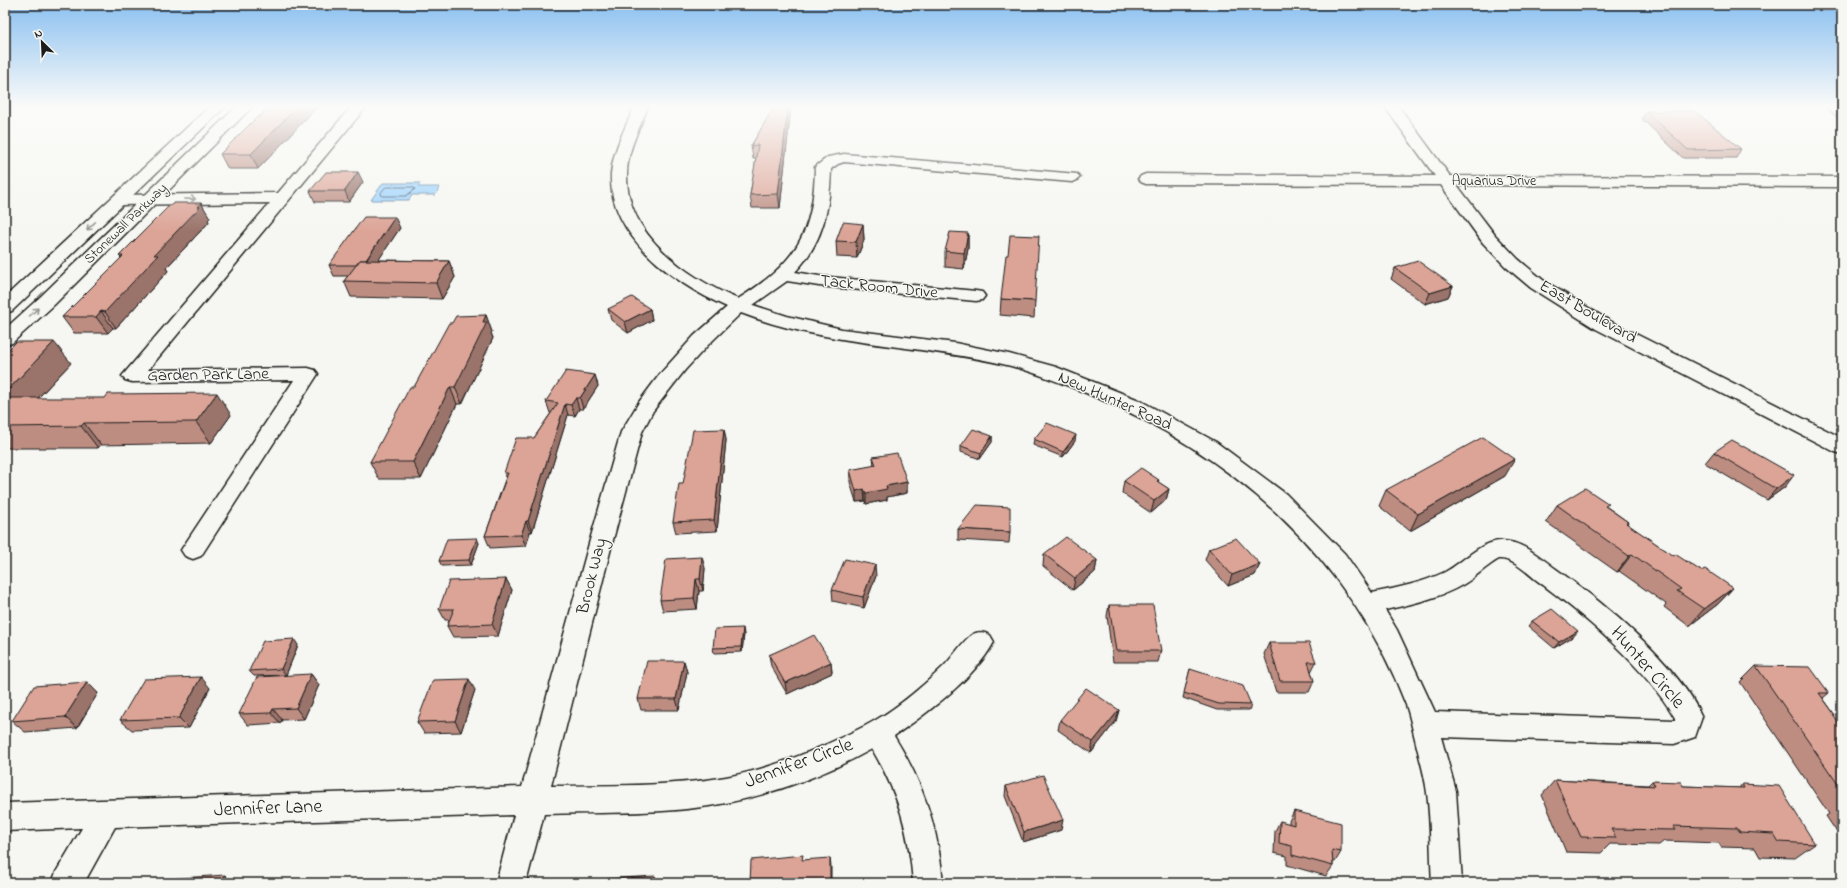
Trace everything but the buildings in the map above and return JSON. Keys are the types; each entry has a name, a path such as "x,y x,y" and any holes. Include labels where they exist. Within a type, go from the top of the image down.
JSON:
{"street":[{"name":"Stonewall Parkway","path":"5,307 173,148"},
{"name":"Stonewall Parkway","path":"5,339 47,301 203,148"},
{"name":"Garden Park Lane","path":"192,550 308,374 132,376 324,148"},
{"name":"New Hunter Road","path":"624,148 620,159 619,178 621,197 629,217 641,237 658,256 681,275 709,291 739,305 778,319 818,330 871,339 945,347 1000,358 1054,373 1101,390 1137,406 1181,430 1216,452 1267,489 1304,523 1331,552 1369,603 1392,642 1418,698 1427,724 1442,787 1448,848 1447,883"},
{"name":"East Boulevard","path":"1422,148 1489,240 1512,263 1562,300 1603,325 1736,391 1842,448"},
{"name":"Brook Way","path":"511,883 577,635 603,530 635,424 661,386 695,346 739,305 764,290 783,275 800,256 816,229 821,202 823,167 833,160 844,158 1072,177"},
{"name":"Aquarius Drive","path":"1146,179 1842,182"},
{"path":"119,200 157,193 294,184"},
{"path":"132,187 157,193 283,198"},
{"name":"Tack Room Drive","path":"783,275 819,281 976,296"},
{"name":"Hunter Circle","path":"1369,603 1394,599 1433,588 1465,572 1491,552 1502,550 1514,552 1557,583 1608,624 1648,663 1684,707 1689,717 1685,728 1674,732 1427,724"},
{"name":"Jennifer Circle","path":"532,801 680,796 726,790 771,779 828,757 876,733 918,706 954,673 981,642"},
{"path":"876,733 899,771 916,814 927,863 928,883"},
{"name":"Jennifer Lane","path":"5,817 532,801"},
{"path":"67,883 107,814"}],"water":[{"path":"383,183 420,183 418,187 440,187 435,195 412,195 409,200 371,200"}]}
